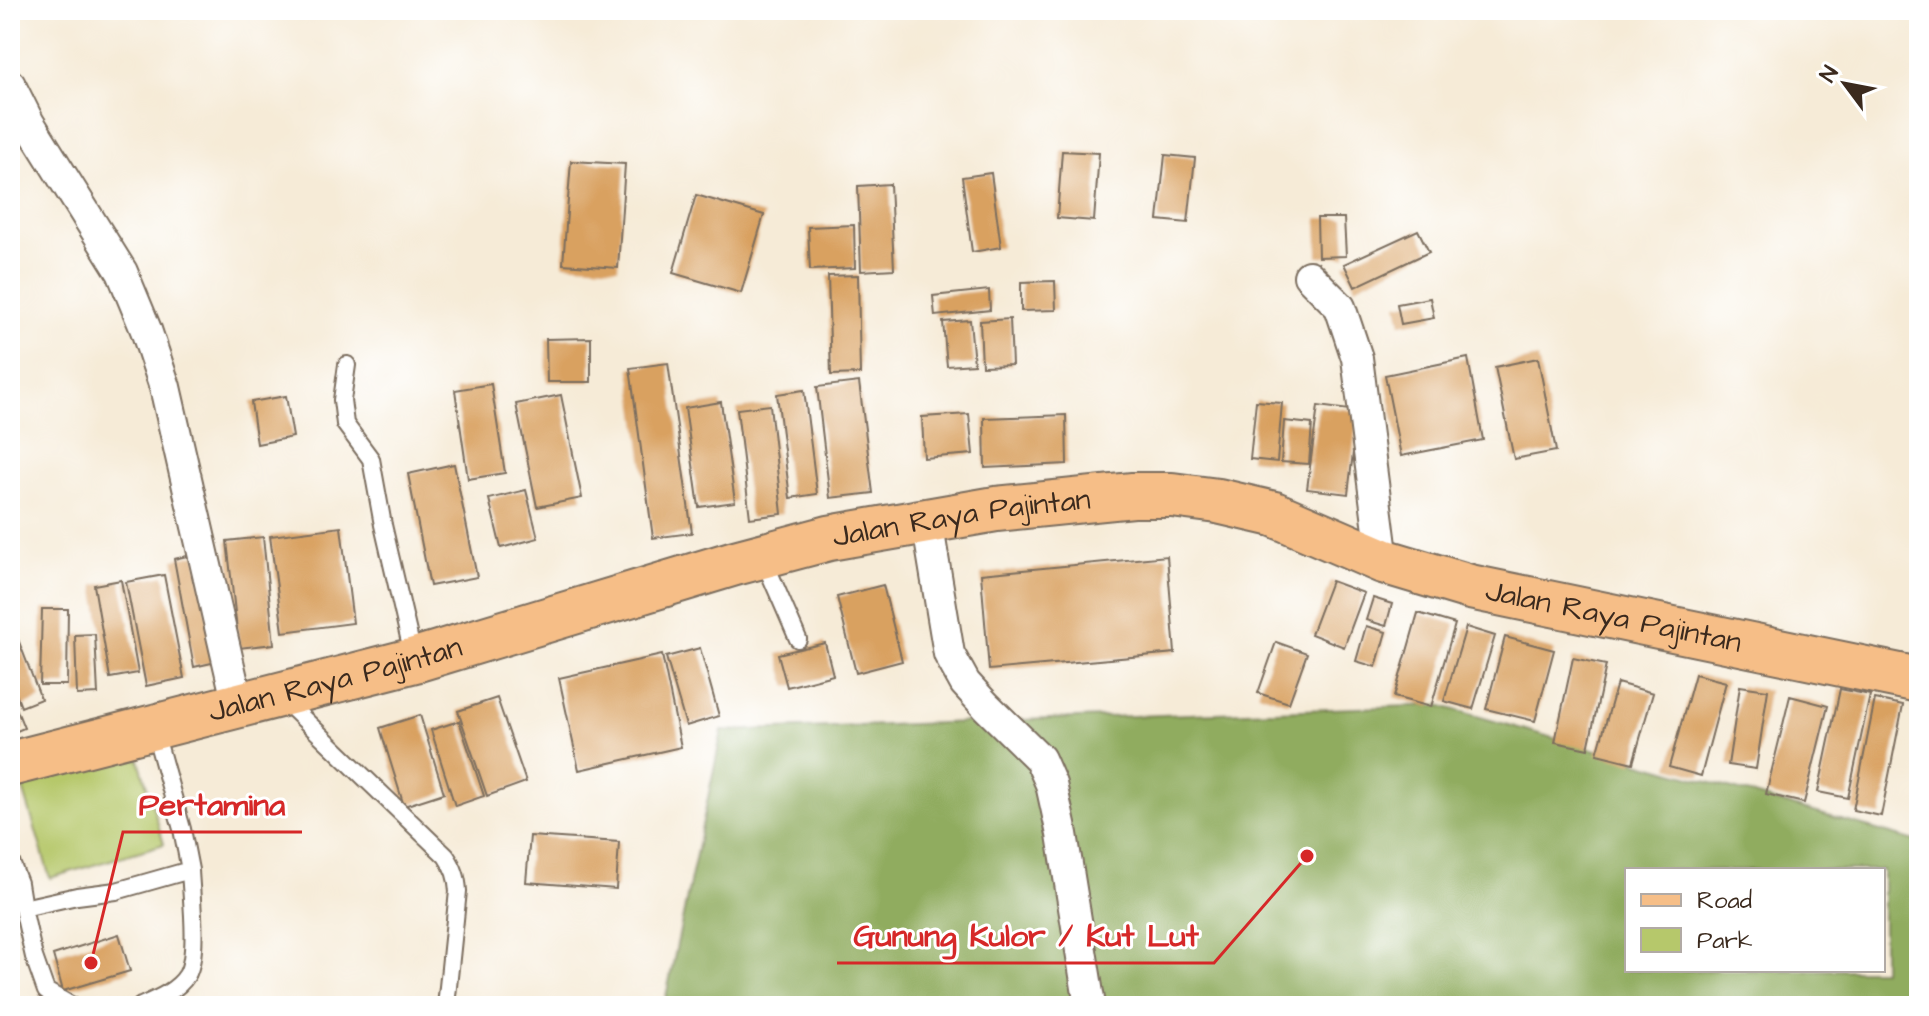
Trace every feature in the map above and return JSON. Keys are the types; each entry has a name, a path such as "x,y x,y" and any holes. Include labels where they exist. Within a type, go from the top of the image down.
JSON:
{"main road":[{"name":"Jalan Raya Pajintan","path":"10,764 415,660 762,555 829,538 1046,503 1133,495 1172,495 1218,501 1274,514 1383,561 1470,587 1919,680"}],"street":[{"path":"10,85 20,134 122,272 146,330 258,700"},
{"path":"1309,276 1340,307 1357,358 1383,561"},
{"path":"927,521 949,654 955,668 986,706 1040,759 1051,784 1090,1006"}],"lane":[{"path":"347,365 342,400 345,424 371,459 415,660"},
{"path":"762,555 798,639"},
{"path":"258,700 446,856 457,876 458,891 446,1006"},
{"path":"141,1006 168,993 188,974 194,939 190,870 154,727"},
{"path":"10,860 19,883 34,957 46,991 72,1006"},
{"path":"23,908 128,888 190,870"}],"green space":[{"path":"1438,705 1919,842 1919,1006 664,1006 722,731"},
{"path":"137,753 164,844 50,878 22,785"}],"building":[{"path":"1062,151 1099,153 1094,221 1057,218"},
{"path":"1165,155 1195,158 1188,223 1158,220"},
{"path":"571,161 625,164 618,268 563,264"},
{"path":"991,173 1001,247 972,252 962,177"},
{"path":"890,184 894,269 861,271 858,186"},
{"path":"696,195 764,215 741,293 673,273"},
{"path":"1317,218 1344,218 1346,256 1318,257"},
{"path":"854,225 855,268 810,270 808,227"},
{"path":"1418,230 1429,252 1355,287 1344,264"},
{"path":"858,275 860,374 831,375 828,276"},
{"path":"1055,281 1056,310 1021,311 1021,282"},
{"path":"989,290 990,310 935,316 933,296"},
{"path":"1430,298 1434,318 1401,324 1397,304"},
{"path":"1010,319 1012,365 982,366 980,321"},
{"path":"970,320 974,364 947,366 943,322"},
{"path":"591,338 591,382 547,382 546,339"},
{"path":"1468,358 1483,440 1401,456 1385,375"},
{"path":"1538,358 1556,451 1514,459 1495,367"},
{"path":"668,363 692,533 653,538 630,368"},
{"path":"859,382 873,493 830,498 817,387"},
{"path":"491,384 505,473 468,479 455,390"},
{"path":"804,390 817,494 790,498 777,394"},
{"path":"561,395 582,498 537,507 516,404"},
{"path":"286,396 293,437 257,444 251,402"},
{"path":"1256,401 1282,403 1277,462 1250,459"},
{"path":"721,402 735,502 699,507 685,408"},
{"path":"770,405 782,514 750,518 737,409"},
{"path":"1318,406 1358,411 1348,494 1307,489"},
{"path":"969,414 973,454 924,458 922,417"},
{"path":"1066,415 1067,464 985,468 984,418"},
{"path":"1284,421 1312,424 1309,464 1281,462"},
{"path":"454,464 477,577 430,586 408,474"},
{"path":"526,490 538,538 501,548 489,499"},
{"path":"341,527 353,623 283,632 270,536"},
{"path":"263,537 274,644 239,648 227,541"},
{"path":"196,554 216,662 194,667 174,559"},
{"path":"1167,556 1175,653 989,670 981,574"},
{"path":"164,575 184,678 146,686 126,582"},
{"path":"121,580 138,673 110,678 94,585"},
{"path":"1331,581 1364,593 1344,647 1311,634"},
{"path":"883,585 902,661 856,673 837,597"},
{"path":"1373,598 1392,604 1386,626 1366,620"},
{"path":"42,609 68,609 67,685 40,685"},
{"path":"1418,613 1455,624 1431,707 1394,697"},
{"path":"1366,626 1386,632 1376,667 1356,661"},
{"path":"1466,627 1495,636 1473,709 1444,701"},
{"path":"16,634 41,699 21,707 10,678 10,636"},
{"path":"95,634 98,694 77,695 75,635"},
{"path":"1505,637 1554,650 1535,721 1486,709"},
{"path":"1276,642 1307,653 1289,703 1258,693"},
{"path":"825,643 833,675 787,687 778,654"},
{"path":"700,648 719,716 686,726 666,657"},
{"path":"662,655 681,747 579,770 559,678"},
{"path":"1573,658 1606,665 1588,749 1555,742"},
{"path":"1695,674 1726,682 1701,776 1669,767"},
{"path":"1617,683 1653,693 1633,763 1597,754"},
{"path":"1740,686 1768,690 1756,769 1728,765"},
{"path":"1840,689 1870,695 1848,798 1818,792"},
{"path":"10,693 24,728 10,734"},
{"path":"1790,696 1828,706 1804,803 1766,794"},
{"path":"497,698 526,782 487,796 458,711"},
{"path":"1875,699 1903,705 1881,816 1853,810"},
{"path":"420,715 444,793 404,806 380,728"},
{"path":"459,721 484,796 455,806 431,730"},
{"path":"530,836 619,842 616,889 526,882"},
{"path":"119,934 130,971 63,991 53,955"}],"place":[{"name":"Gunung Kulor / Kut Lut","path":"1307,856"},
{"name":"Pertamina","path":"91,963"}]}
